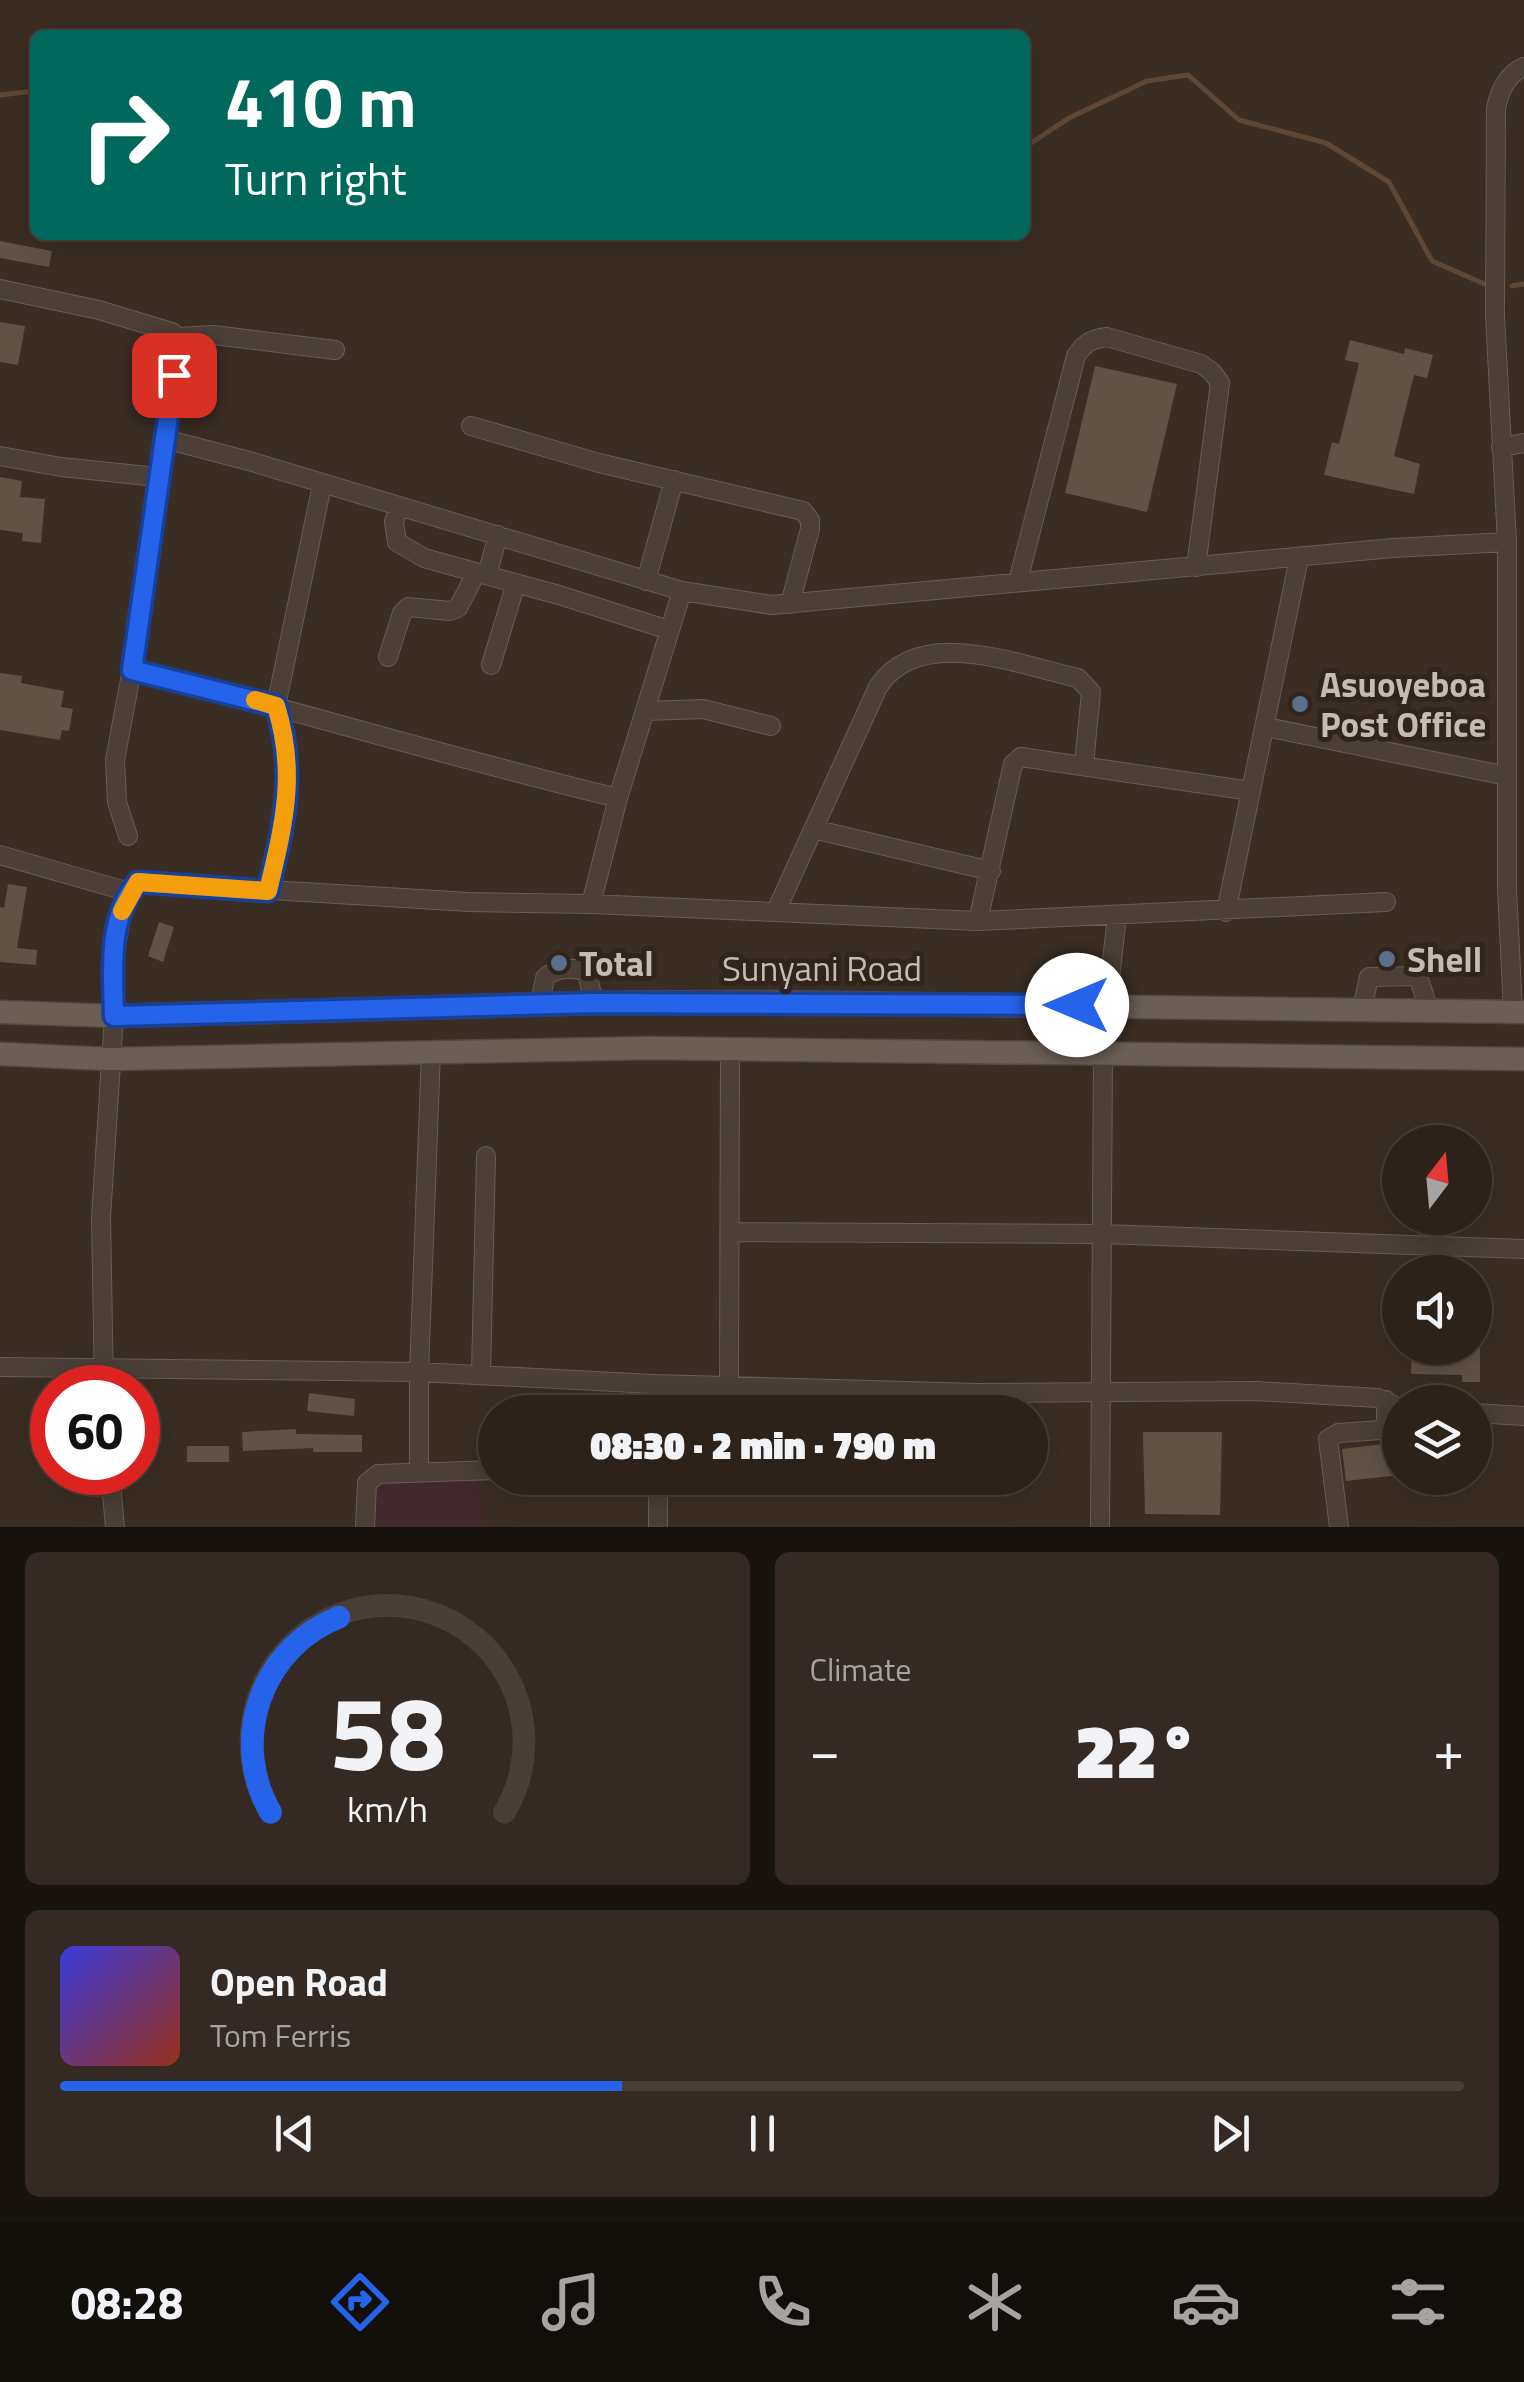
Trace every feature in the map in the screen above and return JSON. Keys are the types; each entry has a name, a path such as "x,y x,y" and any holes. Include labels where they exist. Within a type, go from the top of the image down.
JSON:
{"main road":[{"name":"Sunyani Road","path":"0,1012 114,1016 594,1003 1108,1005 1518,1012"},
{"path":"0,1054 110,1059 629,1048 1524,1058"}],"street":[{"path":"1518,1012 1507,889 1507,542 1496,316 1496,109 1498,96 1510,77 1524,67"},
{"path":"0,289 99,310 172,332 177,337 214,335 335,350"},
{"path":"128,836 117,802 115,760 132,670 177,337"},
{"path":"1018,581 1076,356 1082,346 1107,337 1201,364 1220,383 1196,567"},
{"path":"471,426 598,463 803,511 810,520 810,530 790,604"},
{"path":"165,440 249,460 682,591 772,605 1394,548 1507,542"},
{"path":"1501,447 1524,444"},
{"path":"0,456 157,477"},
{"path":"646,580 674,480"},
{"path":"268,891 284,823 289,771 286,738 276,706 322,484"},
{"path":"399,506 394,522 397,542 424,558 670,630"},
{"path":"388,658 402,613 408,607 450,611 458,608 481,574 498,535"},
{"path":"1226,912 1299,558"},
{"path":"490,665 516,584"},
{"path":"591,904 618,798 682,591"},
{"path":"776,912 878,687 895,666 924,654 956,652 1078,678 1091,692 1084,764"},
{"path":"132,670 618,798"},
{"path":"646,711 702,709 771,726"},
{"path":"1266,727 1507,776"},
{"path":"978,921 1016,759 1084,764 1251,791"},
{"path":"813,828 991,870"},
{"path":"0,855 129,892"},
{"path":"104,1365 101,1217 114,1016 112,962 119,921 129,892 138,882 469,902 978,921 1386,902"},
{"path":"1108,1005 1117,916"},
{"path":"540,1004 545,978 557,970 586,973 594,1003"},
{"path":"1362,1009 1368,977 1418,976 1430,1010"},
{"path":"729,1384 730,1051"},
{"path":"419,1471 431,1052"},
{"path":"1100,1527 1104,1053"},
{"path":"481,1374 486,1156"},
{"path":"732,1232 1103,1234 1524,1249"},
{"path":"0,1368 30,1371"},
{"path":"160,1377 419,1372 654,1384 978,1393 1256,1391 1382,1403"},
{"path":"652,1395 654,1384"},
{"path":"1492,1414 1524,1416"},
{"path":"1339,1527 1328,1439 1338,1433 1382,1428"},
{"path":"365,1527 365,1489 372,1477 478,1470"},
{"path":"112,1495 115,1527"},
{"path":"658,1495 658,1527"}],"shaded area":[{"path":"355,1475 478,1475 483,1527 357,1527"}],"building":[{"path":"0,241 52,251 49,267 0,258"},
{"path":"0,322 25,326 18,365 0,362"},
{"path":"1350,340 1404,354 1405,348 1433,355 1427,378 1414,375 1394,456 1420,464 1414,494 1324,475 1332,442 1339,444 1359,363 1345,360"},
{"path":"1095,366 1177,384 1147,512 1065,493"},
{"path":"0,477 22,481 20,497 45,499 41,543 22,541 23,533 0,530"},
{"path":"0,673 22,676 21,683 64,691 61,707 73,709 69,731 62,730 60,740 0,730"},
{"path":"8,884 27,887 17,948 37,950 36,965 0,962 0,907 4,908"},
{"path":"159,922 174,927 163,962 148,956"},
{"path":"1411,1365 1480,1365 1480,1382 1462,1382 1462,1375 1411,1374"},
{"path":"309,1393 355,1399 354,1416 307,1411"},
{"path":"296,1429 296,1434 362,1435 362,1452 313,1452 313,1448 243,1451 242,1432"},
{"path":"1143,1432 1222,1432 1220,1515 1145,1514"},
{"path":"1382,1444 1382,1477 1346,1481 1342,1449"},
{"path":"187,1446 229,1446 229,1462 187,1462"}],"waterway":[{"path":"1030,144 1069,118 1147,81 1188,75 1239,120 1326,143 1389,182 1432,261 1487,285"},
{"path":"0,95 30,92"},
{"path":"1512,286 1524,284"}],"slow traffic":[{"path":"122,911 129,892 138,882 268,891 284,823 289,771 286,738 276,706 255,700"}],"place":[{"name":"Asuoyeboa Post Office","path":"1300,704"},
{"name":"Shell","path":"1387,959"},
{"name":"Total","path":"559,963"}],"route":[{"path":"174,375 132,670 276,706 286,738 289,771 284,823 268,891 138,882 129,892 112,962 114,1016 594,1003 1077,1005"}]}
